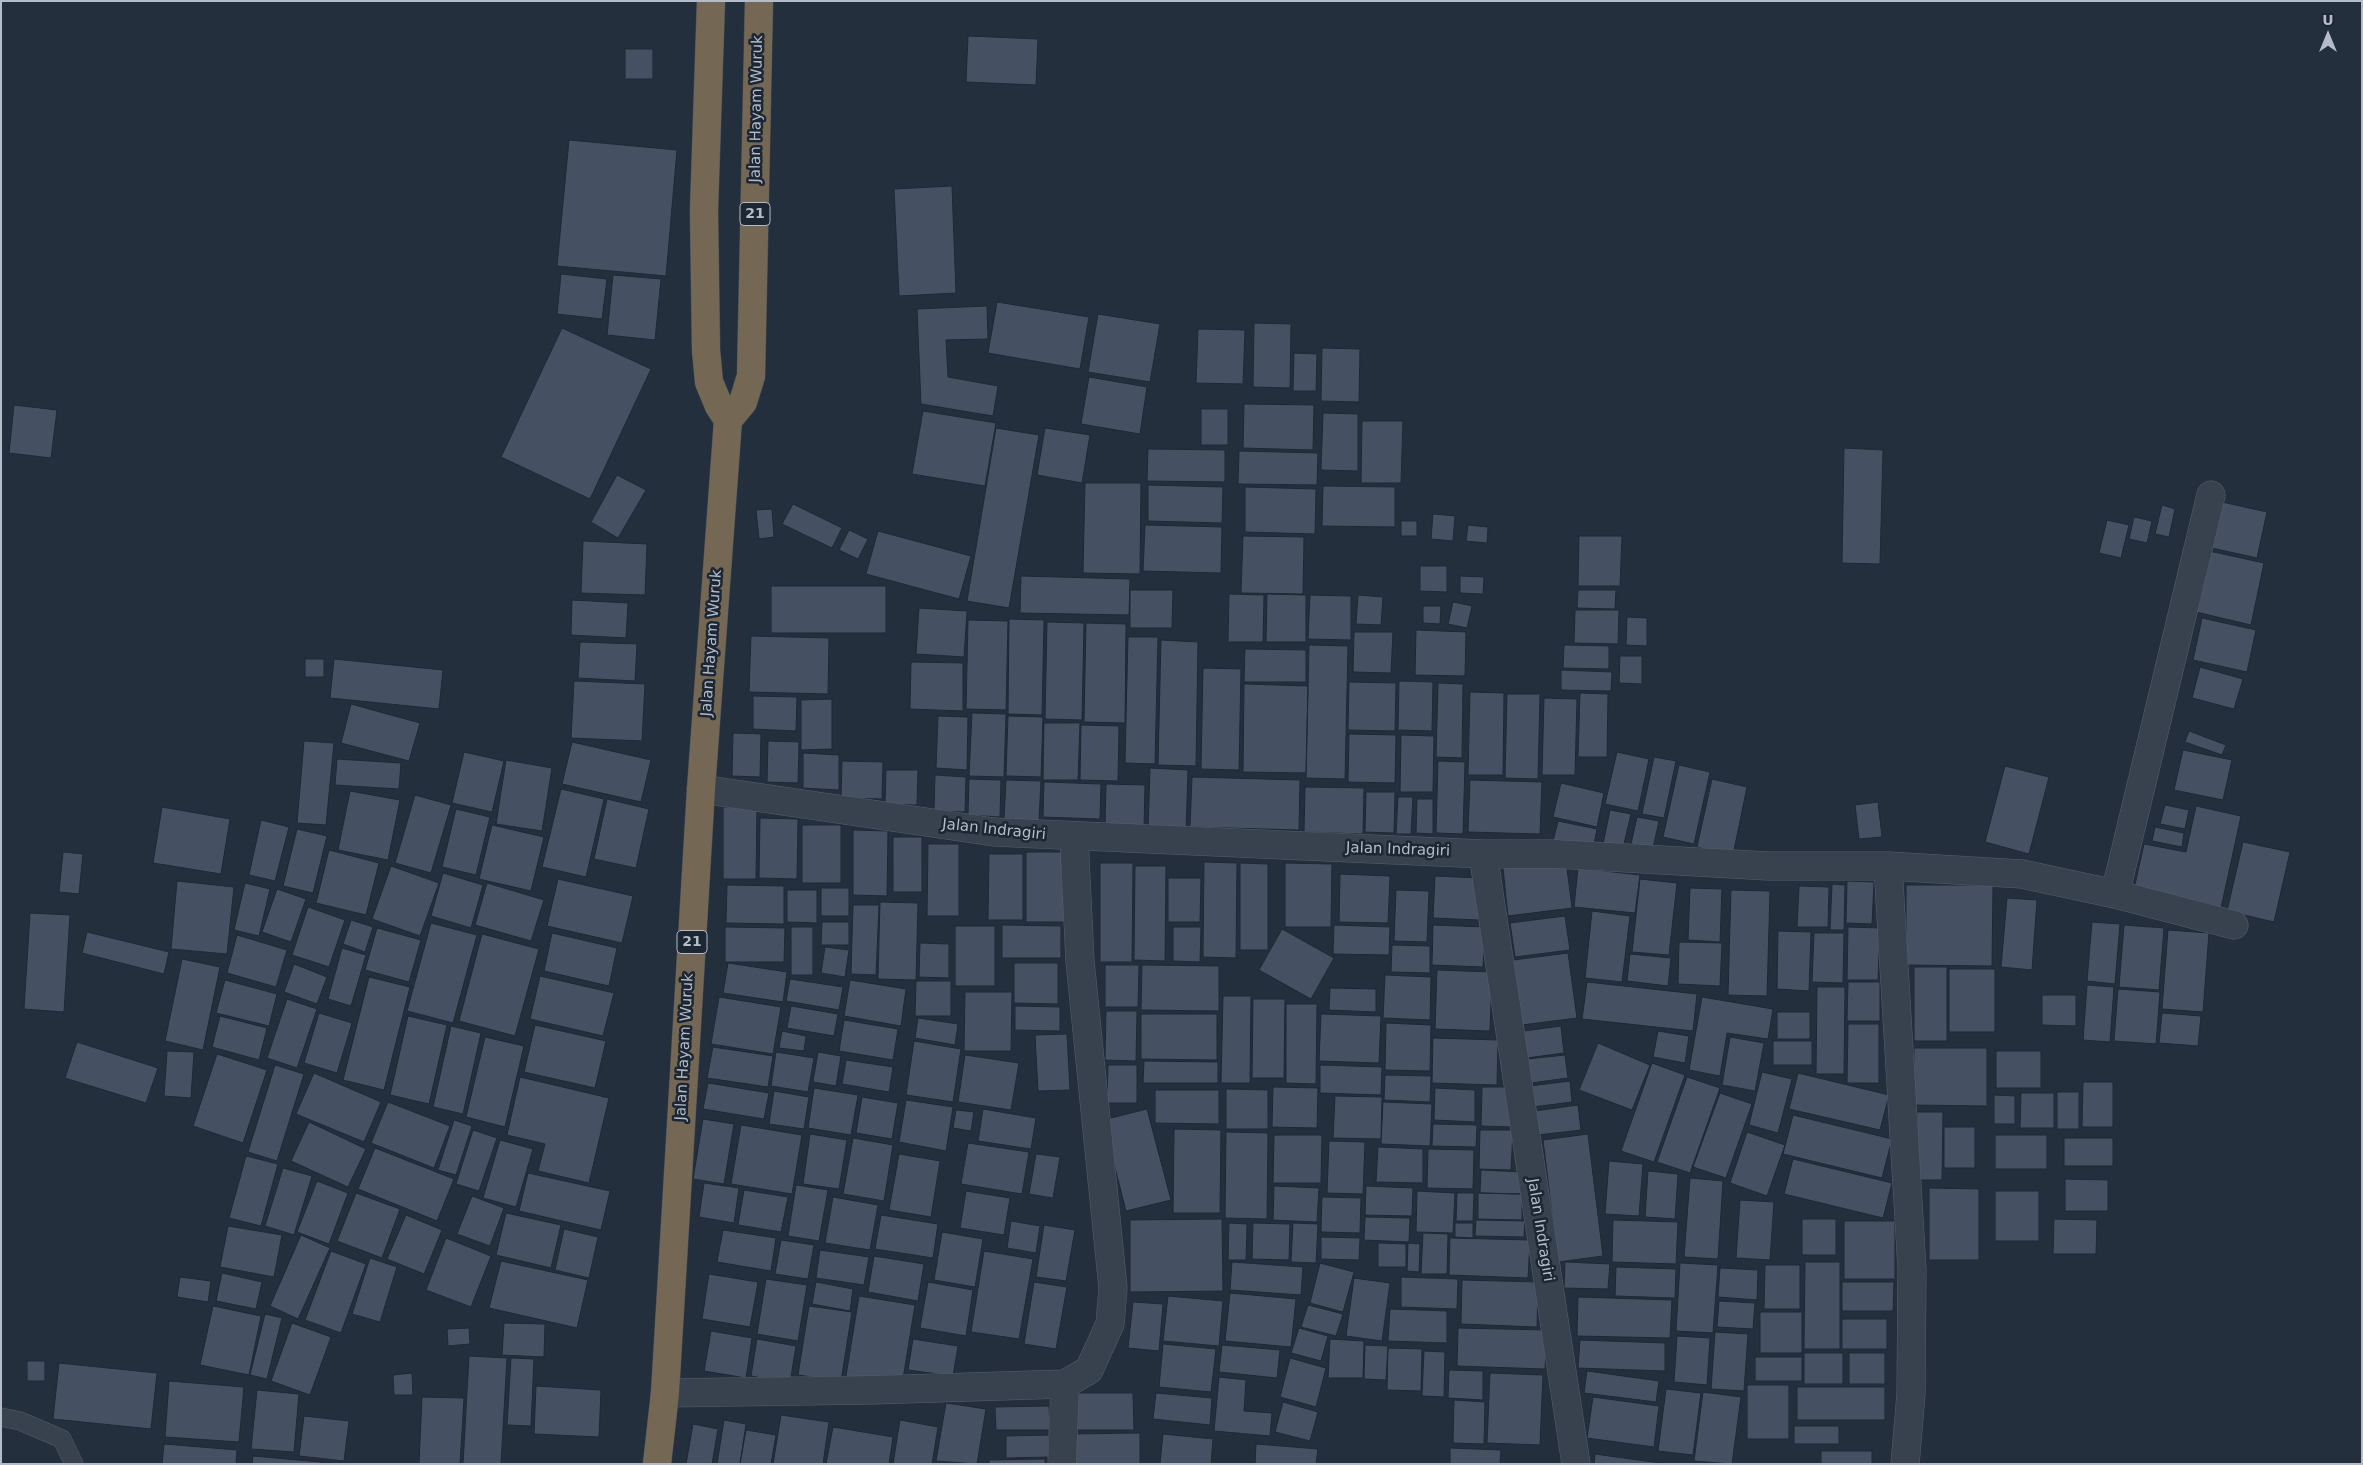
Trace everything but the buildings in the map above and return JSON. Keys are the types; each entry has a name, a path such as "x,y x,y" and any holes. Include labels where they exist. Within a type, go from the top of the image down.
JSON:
{"highway":[{"path":"711,1 704,210 706,350 709,382 719,406 728,420"},
{"name":"Jalan Hayam Wuruk","path":"657,1464 665,1393 701,789 728,420 742,402 751,376 759,1"}],"street":[{"path":"2116,894 2211,495"},
{"name":"Jalan Indragiri","path":"701,789 994,832 1483,854 1576,1464"},
{"path":"665,1393 873,1390 1064,1384 1089,1370 1110,1324 1113,1288 1080,961 1074,837"},
{"path":"1483,854 1555,854 1768,866 1888,866 2022,874 2116,894 2234,925"},
{"path":"1888,866 1912,1268 1911,1394 1905,1464"},
{"path":"1062,1464 1064,1384"}],"lane":[{"path":"1,1416 20,1421 62,1439 74,1464"}]}
